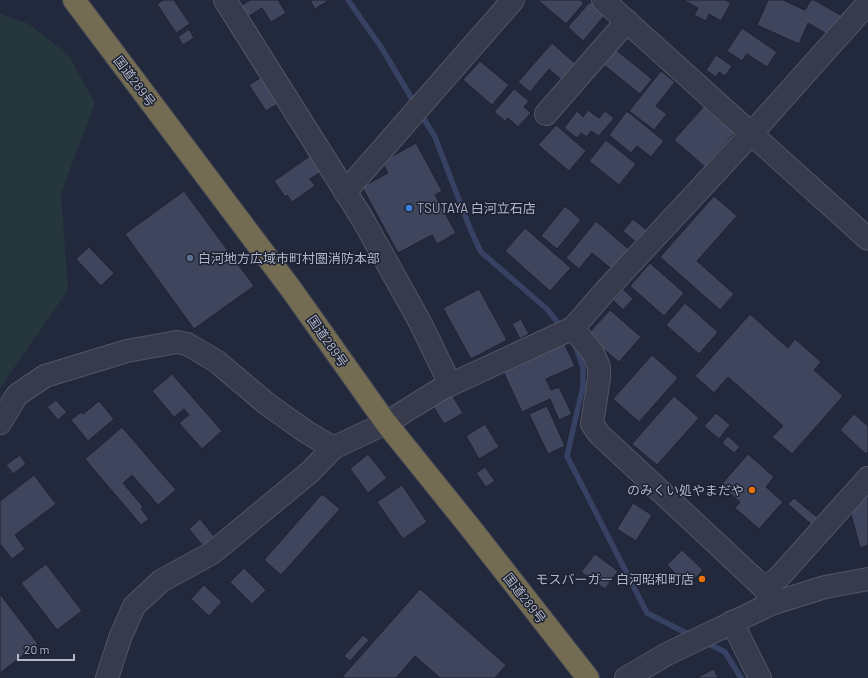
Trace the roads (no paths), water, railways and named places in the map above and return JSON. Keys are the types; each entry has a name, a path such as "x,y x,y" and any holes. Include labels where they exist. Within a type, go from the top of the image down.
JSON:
{"highway":[{"name":"国道289号","path":"74,0 291,288 386,423 588,678"}],"street":[{"path":"225,0 362,218 420,322 450,384"},
{"path":"345,192 513,0"},
{"path":"603,0 868,239"},
{"path":"107,678 120,638 134,606 161,581 212,553 310,472 333,448 386,423 450,384 573,328 607,289 752,133 868,3"},
{"path":"546,114 627,21"},
{"path":"573,328 593,353 599,367 595,411 592,424 599,434 701,530 768,596"},
{"path":"0,423 16,395 45,376 127,351 177,342 187,344 216,361 267,404 305,431 333,448"},
{"path":"626,678 667,654 732,622 768,596 780,576 868,478"},
{"path":"768,596 868,579"},
{"path":"732,622 760,678"}],"waterway":[{"path":"348,0 381,47 415,104"},
{"path":"420,113 435,137 471,231 481,252 547,309 562,328"},
{"path":"575,344 583,368 583,386 567,456 647,613 692,636"},
{"path":"705,642 725,652 741,678"}],"place":[{"name":"TSUTAYA 白河立石店","path":"409,208"},
{"name":"白河地方広域市町村圏消防本部","path":"190,258"},
{"name":"のみくい処やまだや","path":"752,490"},
{"name":"モスバーガー 白河昭和町店","path":"702,579"}]}
